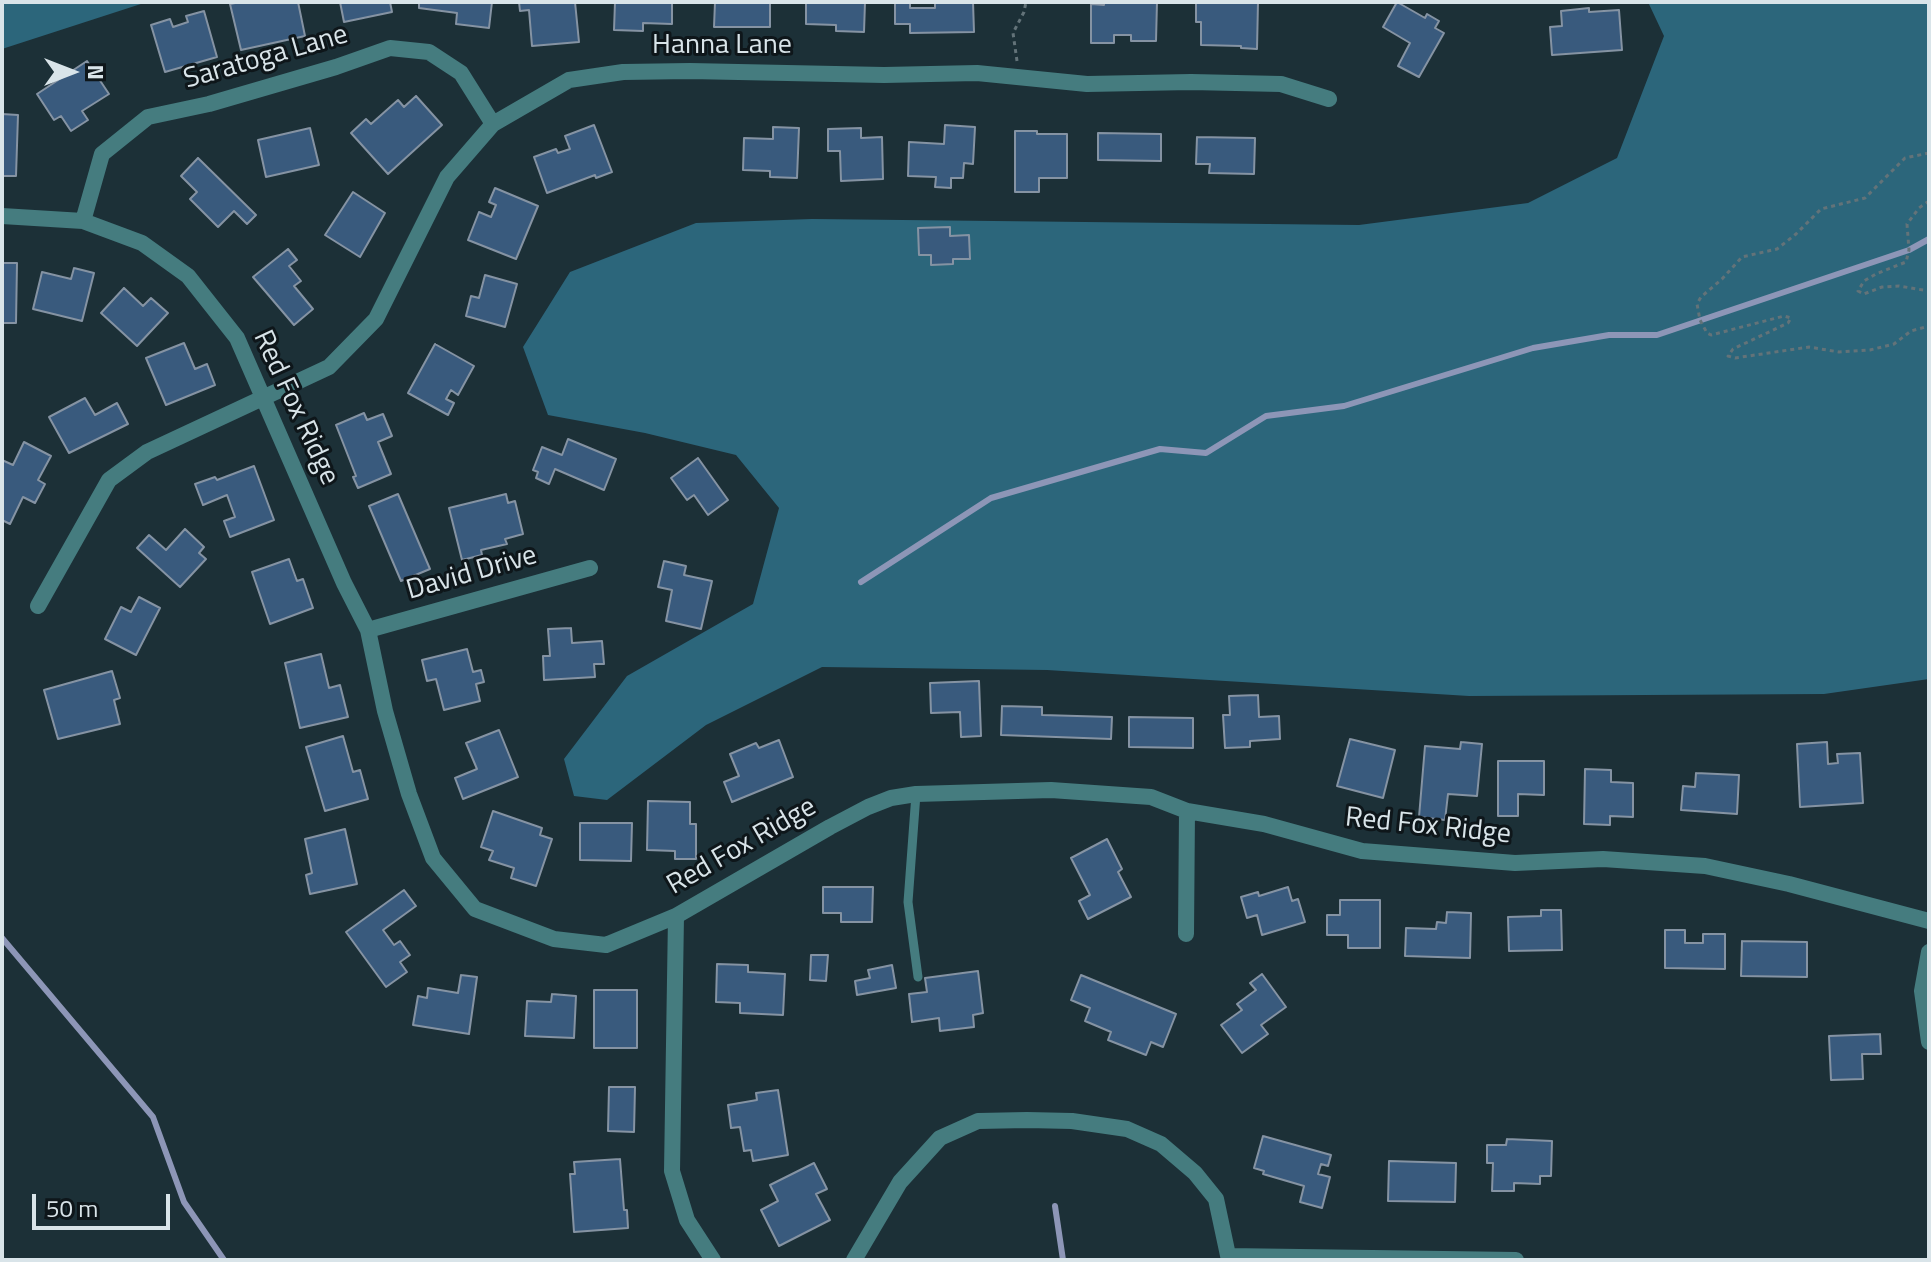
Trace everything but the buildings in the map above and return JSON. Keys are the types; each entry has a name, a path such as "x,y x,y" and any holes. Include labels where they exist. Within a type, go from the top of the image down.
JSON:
{"street":[{"name":"Saratoga Lane","path":"83,221 102,154 148,117 237,96 390,48 429,52 461,73 493,124"},
{"name":"Hanna Lane","path":"38,606 109,480 147,452 329,367 376,319 447,177 493,124 569,80 623,72 977,73 1087,84 1281,84 1329,99"},
{"name":"Red Fox Ridge","path":"2,216 83,221 142,243 188,276 237,338 344,583 368,630 385,711 409,794 433,858 475,909 554,939 606,945 676,916 868,807 891,798 916,794 1051,790 1151,797 1187,811 1264,824 1376,853 1515,863 1603,859 1705,866 1789,884 1929,921"},
{"name":"David Drive","path":"368,630 590,568"},
{"path":"1186,934 1187,811"},
{"path":"676,916 672,1171 687,1220 713,1260"},
{"path":"1929,952 1922,991 1929,1042"},
{"path":"854,1260 900,1182 940,1138 978,1121 1027,1120 1072,1121 1127,1129 1161,1144 1195,1173 1216,1199 1228,1258 1516,1260"}],"lane":[{"path":"916,794 908,902 918,977"}],"path":[{"path":"1017,77 1013,33 1026,2"},
{"path":"1929,153 1905,158 1865,198 1821,209 1777,249 1742,257 1697,304 1700,320 1711,335 1784,316 1791,318 1788,323 1733,349 1728,356 1735,358 1809,347 1839,352 1870,350 1894,344 1911,331 1929,326"},
{"path":"1929,201 1907,224 1909,250 1906,262 1864,281 1858,291 1864,294 1882,287 1899,286 1929,291"}],"shaded area":[{"path":"2,2 147,2 2,49"},
{"path":"1648,2 1929,2 1929,679 1824,694 1469,696 1047,670 822,667 706,725 607,800 574,796 564,759 627,676 753,604 779,508 736,455 645,433 548,415 523,347 570,272 696,223 812,219 1359,225 1528,203 1617,158 1664,36"}],"waterway":[{"path":"861,582 991,498 1160,449 1206,453 1266,416 1344,406 1533,348 1609,335 1657,335 1909,250 1929,239"},
{"path":"2,938 153,1117 184,1202 224,1260"},
{"path":"1055,1206 1063,1260"}]}
